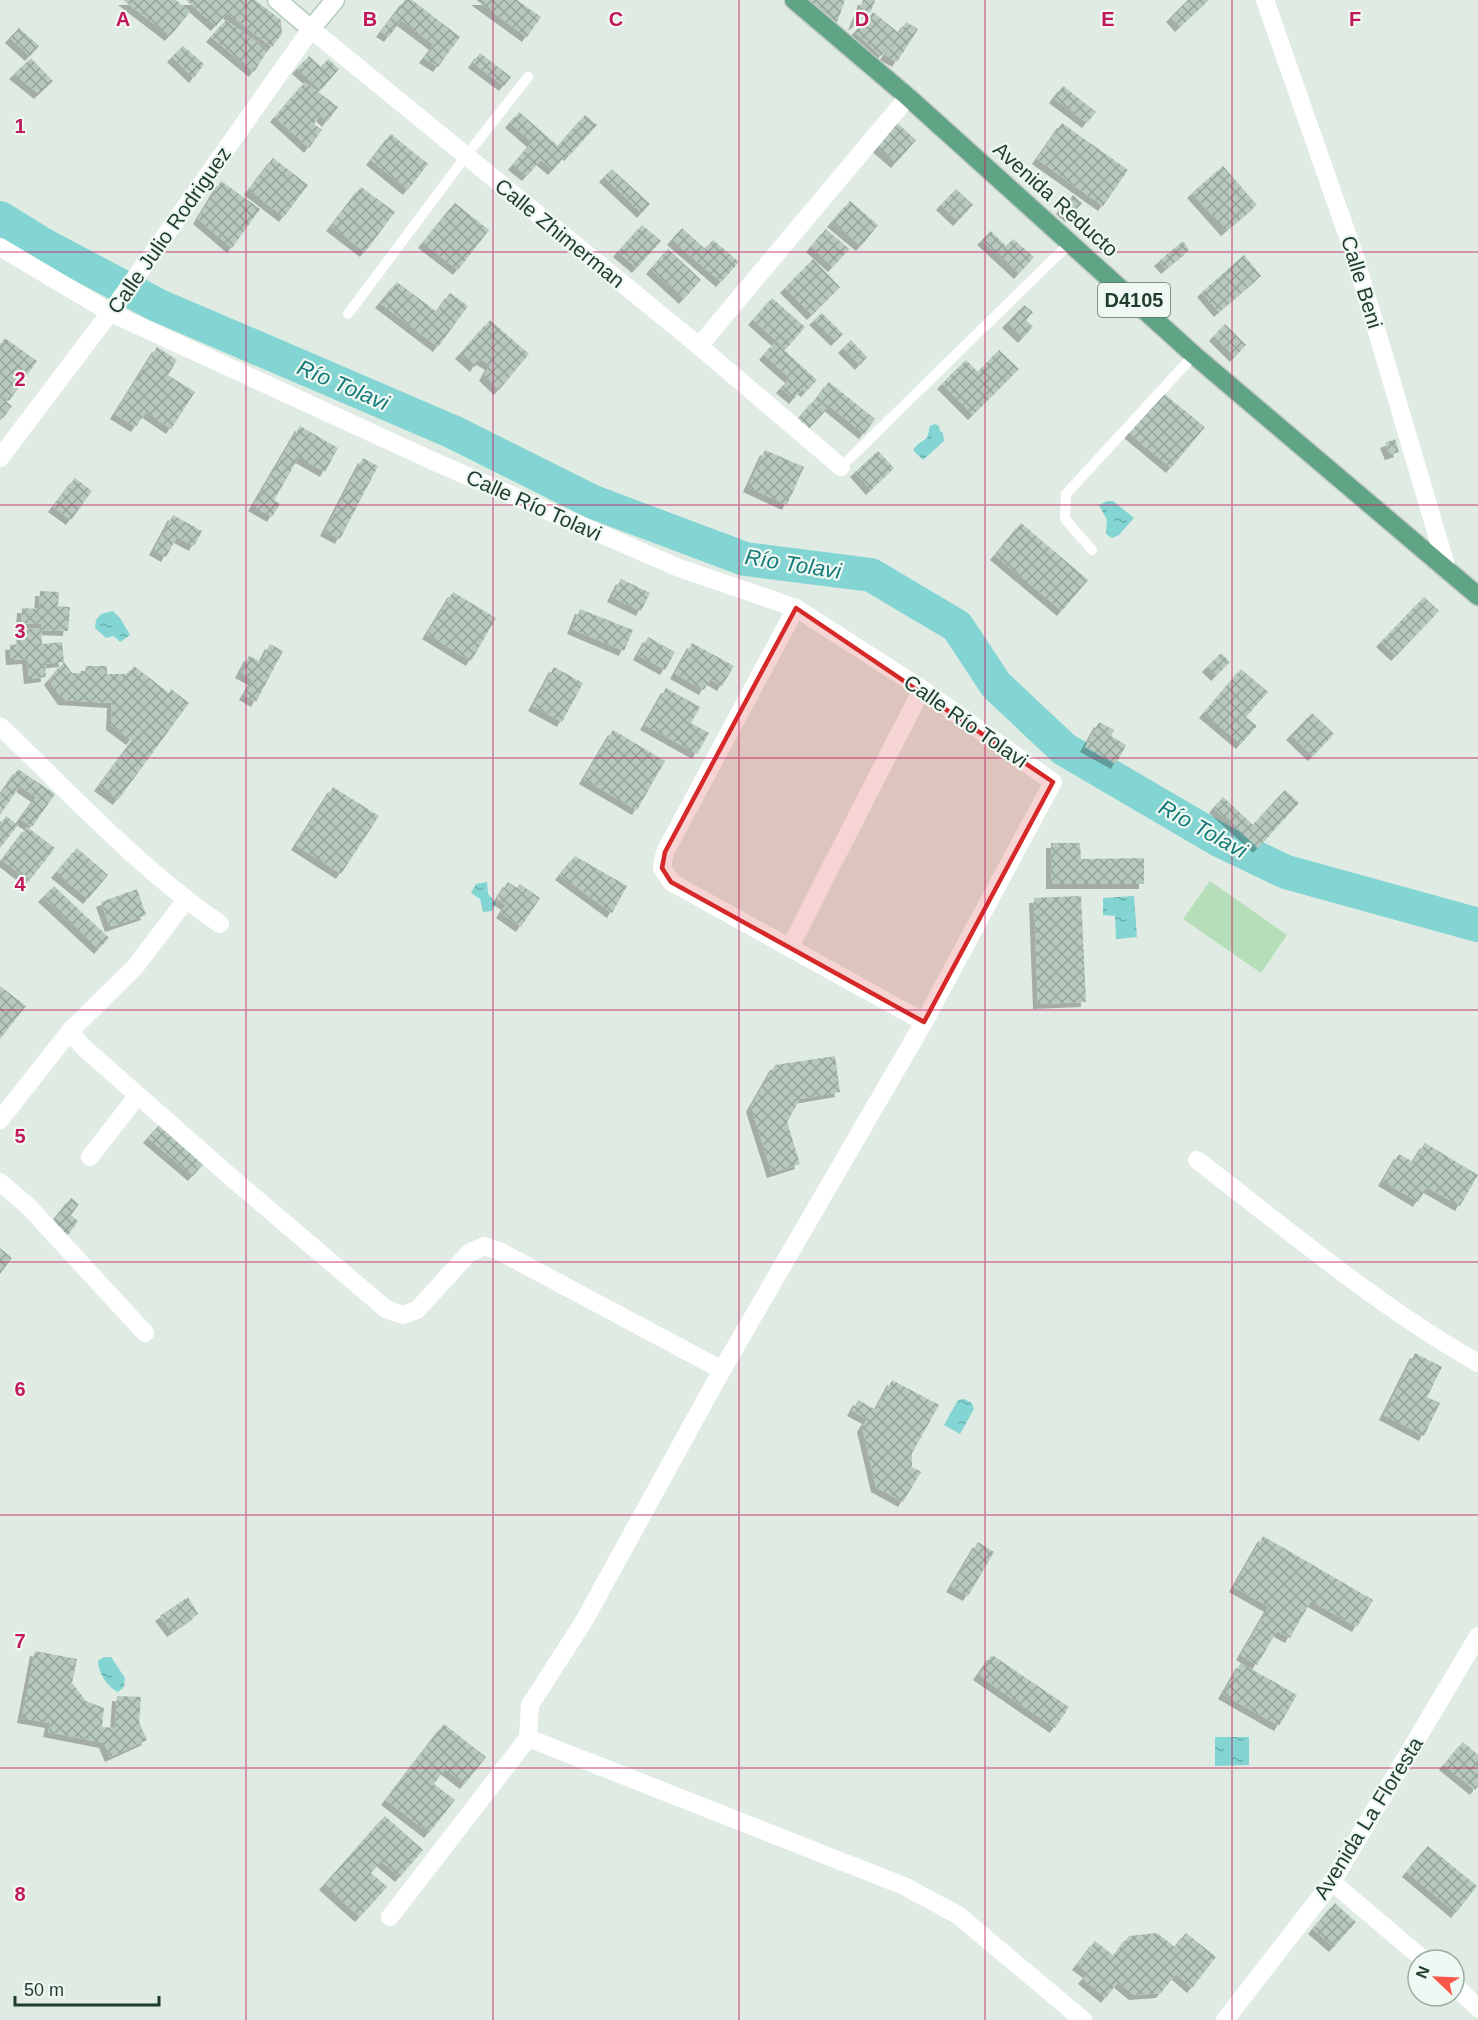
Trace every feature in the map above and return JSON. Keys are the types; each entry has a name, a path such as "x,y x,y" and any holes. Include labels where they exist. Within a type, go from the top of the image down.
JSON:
{"main road":[{"name":"Avenida Reducto","path":"794,0 908,97 1194,355 1478,596"}],"street":[{"name":"Calle Zhimerman","path":"277,0 699,346 842,467"},
{"name":"Calle Julio Rodriguez","path":"0,458 137,277 311,29 335,0"},
{"name":"Calle Beni","path":"1265,0 1354,254 1447,569"},
{"path":"699,346 908,97"},
{"name":"Calle Río Tolavi","path":"0,247 433,461 679,568 796,609 922,689 1053,782 924,1022"},
{"path":"390,1917 528,1738 530,1705 584,1621 722,1371 924,1022 671,882 662,868 665,852 796,609"},
{"path":"790,947 922,689"},
{"path":"0,726 157,875 186,900 220,924"},
{"path":"0,1120 70,1031 135,967 186,900"},
{"path":"70,1031 82,1046 233,1179 387,1309 403,1315 417,1310 469,1253 484,1246 499,1251 722,1371"},
{"path":"90,1157 138,1095"},
{"path":"1197,1160 1328,1262 1438,1341 1478,1363"},
{"path":"0,1182 29,1207 145,1333"},
{"name":"Avenida La Floresta","path":"1225,2020 1332,1882 1478,1636"},
{"path":"528,1738 904,1886 958,1915 1083,2020"},
{"path":"1332,1882 1410,1948"},
{"path":"1466,1996 1478,2008"}],"lane":[{"path":"348,314 528,77"},
{"path":"842,467 1071,242"},
{"path":"1092,550 1065,519 1066,494 1194,355"}],"highlighted area":[{"path":"796,608 1053,782 924,1022 671,882 662,868 665,852"}],"green space":[{"path":"1210,881 1287,935 1261,973 1183,919"}],"water":[{"path":"935,424 943,433 944,441 923,460 913,450 927,438 930,426"},
{"path":"1113,501 1134,518 1119,535 1112,538 1106,534 1107,520 1099,505"},
{"path":"113,611 130,635 120,642 114,636 106,638 95,628 96,620 101,614"},
{"path":"487,882 488,894 496,903 492,911 483,912 480,899 471,893 476,884"},
{"path":"1134,896 1137,937 1116,939 1115,916 1103,915 1103,898"},
{"path":"964,1399 972,1403 974,1409 960,1434 944,1425 958,1400"},
{"path":"104,1657 111,1657 125,1678 124,1687 118,1692 107,1683 100,1670 98,1661"},
{"path":"1215,1737 1249,1737 1249,1765 1215,1766"}],"building":[{"path":"123,0 176,0 190,12 170,36"},
{"path":"186,0 255,0 281,20 282,34 272,47 227,13 216,26"},
{"path":"405,0 412,0 460,37 438,67 424,58 434,45 401,20 389,37 381,32"},
{"path":"476,0 517,0 541,17 527,37"},
{"path":"806,0 845,0 836,25"},
{"path":"863,0 875,0 871,11 853,26"},
{"path":"1188,0 1209,0 1180,27 1171,17"},
{"path":"873,12 899,33 881,56 855,32"},
{"path":"226,20 268,50 254,72 211,37"},
{"path":"906,22 918,29 897,62 885,55"},
{"path":"19,28 39,46 30,56 10,38"},
{"path":"183,46 204,64 194,78 172,57"},
{"path":"480,53 511,77 504,86 473,63"},
{"path":"309,56 321,67 328,59 339,69 321,90 297,69"},
{"path":"31,58 53,81 39,94 14,74"},
{"path":"305,82 338,107 327,122 320,115 314,124 322,130 309,148 275,117"},
{"path":"1063,86 1096,112 1087,123 1054,98"},
{"path":"519,112 558,146 585,115 597,125 553,170 541,160 527,176 513,165 532,142 510,123"},
{"path":"896,122 916,140 896,163 875,145"},
{"path":"1062,123 1128,170 1103,206 1037,159"},
{"path":"391,134 428,164 408,190 371,160"},
{"path":"273,158 308,185 284,217 249,190"},
{"path":"1223,166 1257,205 1226,231 1192,193"},
{"path":"612,169 650,204 642,213 604,177"},
{"path":"221,181 260,209 232,248 198,219"},
{"path":"361,187 395,212 365,252 331,226"},
{"path":"956,189 973,205 958,221 941,205"},
{"path":"1073,195 1082,203 1070,217 1061,209"},
{"path":"850,201 878,225 861,246 832,222"},
{"path":"455,203 489,230 458,270 423,243"},
{"path":"642,225 661,241 637,268 618,252"},
{"path":"682,228 705,249 713,240 739,262 721,282 672,240"},
{"path":"826,229 849,249 833,267 811,247"},
{"path":"991,231 1006,246 1013,239 1034,257 1019,274 982,240"},
{"path":"1183,241 1189,250 1166,269 1159,261"},
{"path":"668,249 701,280 684,299 651,269"},
{"path":"1244,255 1261,276 1219,312 1202,292"},
{"path":"813,259 840,287 812,315 785,288"},
{"path":"397,282 437,312 450,293 468,306 438,347 380,303"},
{"path":"772,298 805,327 786,349 753,320"},
{"path":"1024,305 1033,312 1026,320 1033,327 1023,338 1007,323"},
{"path":"822,313 843,334 836,341 814,320"},
{"path":"490,320 529,354 499,390 484,376 490,365 480,359 475,367 460,354"},
{"path":"1225,324 1246,345 1235,357 1214,336"},
{"path":"5,338 37,361 9,401 0,395 0,345"},
{"path":"851,340 867,357 860,365 843,348"},
{"path":"775,342 817,380 806,392 802,389 794,399 781,388 790,378 764,355"},
{"path":"157,347 177,360 168,375 195,392 171,429 146,412 136,427 115,414"},
{"path":"999,350 1019,369 973,415 942,384 966,360 978,372"},
{"path":"829,382 875,419 864,434 818,397"},
{"path":"1163,393 1205,427 1171,468 1129,433"},
{"path":"0,397 12,406 3,418 0,416"},
{"path":"815,399 827,409 807,431 796,421"},
{"path":"300,426 338,448 325,472 299,457 274,500 280,504 272,517 253,506"},
{"path":"1395,439 1399,452 1390,455 1385,443"},
{"path":"765,450 804,467 787,505 748,487"},
{"path":"878,451 894,468 871,490 855,472"},
{"path":"363,458 378,466 340,539 325,531"},
{"path":"75,478 92,491 71,520 53,507"},
{"path":"173,515 202,531 194,546 177,537 166,557 154,550"},
{"path":"1021,523 1088,580 1062,611 995,555"},
{"path":"621,579 650,593 641,611 612,597"},
{"path":"40,591 59,592 58,606 70,607 68,631 41,630 41,624 21,623 22,608 39,609"},
{"path":"453,592 496,618 471,661 427,634"},
{"path":"1424,597 1439,611 1396,656 1381,642"},
{"path":"580,609 633,630 624,651 572,629"},
{"path":"41,628 42,644 62,642 64,662 45,664 46,677 29,679 27,659 11,660 10,645 22,644 21,630"},
{"path":"648,637 675,652 665,670 638,655"},
{"path":"692,643 734,666 722,686 710,679 704,690 675,674"},
{"path":"270,644 283,651 256,702 244,695 253,680 240,673 249,656 261,662"},
{"path":"1221,653 1230,662 1216,676 1207,667"},
{"path":"64,662 72,673 85,673 86,666 107,666 107,674 128,674 134,666 169,693 171,689 189,703 118,800 99,786 156,709 131,740 111,725 112,703 63,700 49,680"},
{"path":"554,667 583,683 562,722 533,706"},
{"path":"1241,669 1268,692 1246,717 1257,726 1241,744 1204,713"},
{"path":"666,688 700,707 691,723 709,733 697,754 645,725"},
{"path":"1312,713 1334,734 1313,756 1291,735"},
{"path":"1099,722 1114,730 1111,736 1126,745 1116,764 1085,747"},
{"path":"613,730 665,761 637,810 584,779"},
{"path":"18,769 55,794 32,827 20,819 36,797 20,786 0,815 0,795"},
{"path":"333,787 379,816 341,874 296,845"},
{"path":"1285,790 1299,803 1258,848 1214,808 1223,797 1253,825"},
{"path":"6,816 18,825 0,848 0,825"},
{"path":"27,827 55,848 29,881 2,860"},
{"path":"1051,843 1080,843 1081,859 1144,858 1144,884 1051,884"},
{"path":"77,848 108,875 88,899 56,873"},
{"path":"575,856 627,886 612,913 560,875"},
{"path":"508,882 517,888 520,884 540,898 521,927 501,913 506,905 497,899"},
{"path":"54,886 109,938 99,949 43,897"},
{"path":"137,889 146,915 110,927 101,902"},
{"path":"1081,896 1086,1002 1038,1004 1034,898"},
{"path":"0,986 26,1006 0,1039"},
{"path":"835,1056 840,1092 800,1099 787,1122 800,1164 772,1173 751,1107 775,1065"},
{"path":"159,1125 204,1163 193,1176 148,1138"},
{"path":"1425,1143 1478,1175 1460,1206 1427,1187 1418,1202 1383,1181 1399,1154 1413,1162"},
{"path":"71,1198 79,1204 71,1215 78,1221 68,1235 52,1222"},
{"path":"0,1248 12,1258 0,1274"},
{"path":"1415,1353 1442,1367 1427,1397 1440,1403 1424,1436 1384,1415"},
{"path":"892,1380 939,1405 912,1453 912,1467 921,1472 903,1502 876,1487 862,1427 867,1419 852,1411 858,1400 876,1410"},
{"path":"1263,1536 1373,1600 1357,1627 1311,1601 1290,1638 1277,1631 1257,1665 1241,1655 1269,1607 1234,1587"},
{"path":"978,1542 994,1552 968,1596 951,1587"},
{"path":"188,1597 198,1614 172,1632 160,1616"},
{"path":"35,1651 77,1659 72,1683 86,1701 104,1708 102,1727 115,1728 117,1696 141,1697 139,1722 147,1740 110,1757 104,1743 48,1732 50,1723 22,1718"},
{"path":"992,1655 1069,1707 1055,1728 978,1675"},
{"path":"1241,1663 1297,1695 1279,1726 1223,1694"},
{"path":"444,1724 486,1757 465,1784 445,1769 434,1784 455,1800 429,1833 386,1800"},
{"path":"1463,1742 1478,1755 1478,1786 1475,1790 1444,1765"},
{"path":"385,1816 423,1850 400,1877 381,1861 371,1873 387,1887 360,1917 324,1885"},
{"path":"1428,1846 1477,1886 1456,1913 1407,1872"},
{"path":"1335,1903 1356,1922 1334,1947 1313,1929"},
{"path":"1157,1933 1175,1947 1186,1933 1216,1957 1192,1988 1176,1974 1161,1993 1134,1995 1118,1982 1106,1998 1083,1979 1088,1973 1077,1965 1095,1941 1114,1956 1129,1936"}],"waterway":[{"name":"Río Tolavi","path":"0,218 42,244 157,305 453,432 593,502 745,559 871,575 957,626 996,685 1064,749 1221,841 1286,872 1478,925"}]}
